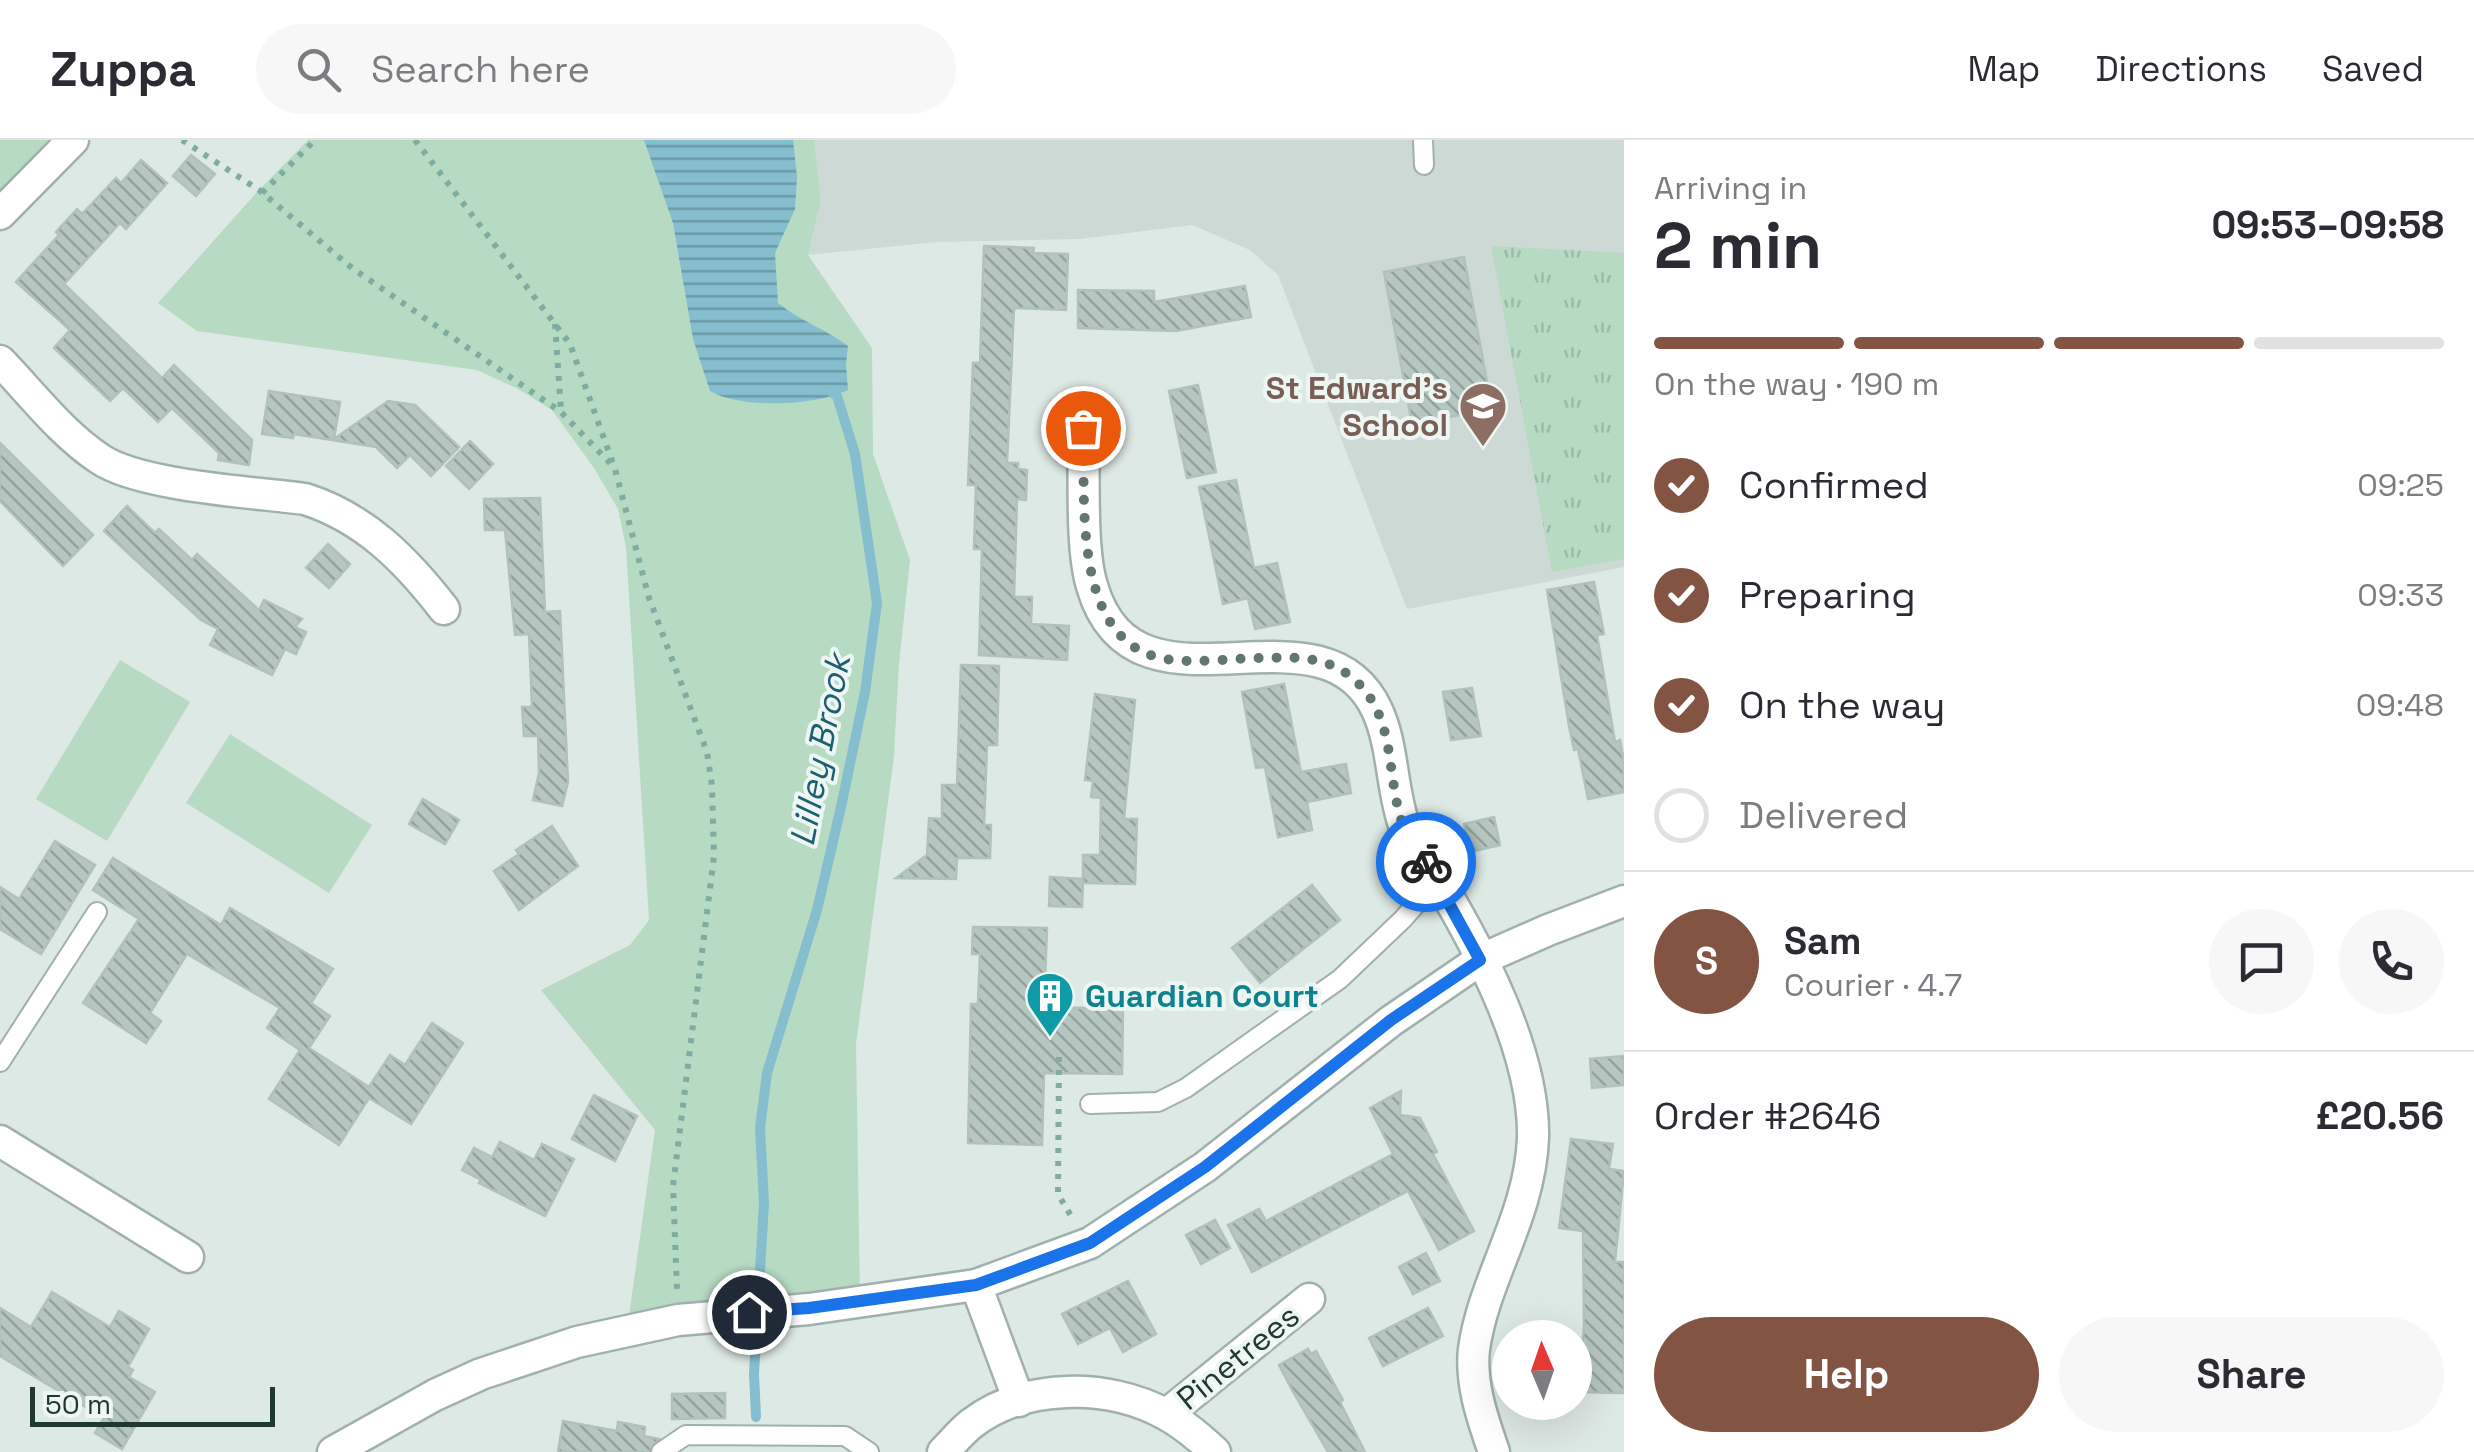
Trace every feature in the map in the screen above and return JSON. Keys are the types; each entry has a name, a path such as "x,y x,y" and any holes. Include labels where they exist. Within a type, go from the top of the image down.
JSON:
{"street":[{"path":"0,214 72,140"},
{"path":"0,361 82,444 108,464 135,475 304,499 328,506 390,548 444,609"},
{"path":"1083,428 1088,566 1096,596 1112,624 1138,647 1165,659 1320,660 1354,679 1376,708 1383,725 1405,830 1438,879 1501,1005 1527,1079 1533,1137 1523,1200 1474,1349 1477,1399 1494,1452"},
{"path":"333,1452 390,1418 480,1374 577,1342 678,1320 809,1308 976,1285 1090,1243 1205,1167 1391,1020 1480,960 1624,902"},
{"path":"0,1141 188,1257"},
{"path":"976,1285 1020,1400"},
{"name":"Pinetrees","path":"1167,1414 1309,1299"},
{"name":"Pinetrees","path":"943,1452 971,1424 1020,1400 1074,1392 1128,1399 1167,1414 1215,1452"}],"lane":[{"path":"1423,140 1424,165"},
{"path":"1090,1104 1158,1102 1186,1088 1340,979 1438,879"},
{"path":"0,1062 97,912"},
{"path":"661,1452 686,1435 844,1436 870,1452"}],"path":[{"path":"182,140 262,193 352,268 561,412 615,469"},
{"path":"262,193 315,140"},
{"path":"415,140 575,354 615,469 649,598 707,752 712,786 712,892 689,1038 673,1186 678,1320"},
{"path":"556,324 561,412"},
{"path":"1058,1057 1058,1194 1076,1225"}],"shaded area":[{"name":"St Edward's School","path":"814,140 1624,140 1624,567 1407,609 1278,275 1250,250 1192,225 1080,239 936,242 808,255 821,200"}],"green space":[{"path":"0,140 53,140 0,193"},
{"path":"308,140 814,140 821,200 808,255 872,348 873,454 910,560 894,756 856,1044 860,1301 627,1330 655,1130 541,990 630,945 649,920 626,547 618,509 552,410 477,370 197,331 158,303"},
{"path":"1491,246 1624,253 1624,559 1552,572"},
{"path":"120,660 190,702 107,841 36,799"},
{"path":"230,734 372,825 329,893 186,803"}],"water":[{"path":"644,140 793,140 795,209 775,253 778,303 848,346 848,390 817,399 778,403 740,401 710,391 693,339 673,223"}],"building":[{"path":"191,155 215,174 196,196 173,176"},
{"path":"141,160 167,183 126,229 120,223 64,284 162,378 174,365 252,440 249,465 218,460 219,453 172,408 158,422 123,388 110,401 54,348 70,330 16,282 77,209 82,214 116,178 121,183"},
{"path":"984,246 1068,254 1066,310 1014,308 1007,463 1018,463 1018,469 1027,470 1026,500 1017,499 1014,597 1032,597 1031,624 1069,626 1067,660 979,655 982,549 974,549 976,485 968,485 973,363 980,363"},
{"path":"1464,257 1492,409 1412,424 1384,272"},
{"path":"1245,286 1251,317 1176,331 1078,328 1078,290 1154,291 1154,302"},
{"path":"1198,385 1216,472 1187,478 1169,391"},
{"path":"269,391 340,402 334,439 388,401 415,405 459,447 431,476 410,455 397,468 376,447 294,434 293,438 262,434"},
{"path":"470,441 493,464 469,489 446,466"},
{"path":"0,443 93,535 63,566 0,501"},
{"path":"1236,480 1254,568 1277,563 1290,622 1255,629 1248,598 1223,604 1199,487"},
{"path":"540,498 545,612 560,611 568,782 562,806 533,800 539,773 538,736 524,736 522,707 532,707 529,634 515,635 505,530 485,530 484,499"},
{"path":"127,506 192,560 197,554 259,610 264,600 302,619 295,627 306,632 296,654 285,649 272,675 210,645 218,629 201,620 104,531"},
{"path":"328,544 350,564 329,588 306,568"},
{"path":"1594,582 1604,634 1597,635 1615,742 1620,740 1624,761 1624,792 1588,799 1569,726 1547,590"},
{"path":"961,665 999,666 997,745 987,745 984,825 991,825 990,858 957,858 956,879 896,878 927,855 929,818 942,819 942,785 957,785"},
{"path":"1284,684 1301,772 1346,764 1351,793 1307,802 1312,830 1278,837 1265,767 1256,768 1242,692"},
{"path":"1472,688 1481,736 1451,740 1443,692"},
{"path":"1095,694 1135,700 1124,819 1137,819 1135,884 1083,883 1083,855 1100,855 1101,798 1091,797 1093,781 1085,780"},
{"path":"423,799 459,820 445,844 409,824"},
{"path":"1494,817 1500,845 1470,852 1464,824"},
{"path":"552,826 578,866 519,910 494,871 519,854 516,850"},
{"path":"55,841 95,865 41,954 0,929 0,887 19,899"},
{"path":"113,858 221,925 230,908 333,969 311,1003 330,1016 309,1048 369,1087 390,1055 405,1065 432,1023 463,1043 411,1124 369,1098 339,1145 269,1099 300,1050 267,1028 280,1008 187,954 150,1013 161,1021 146,1043 83,1003 139,919 93,890"},
{"path":"1050,877 1083,879 1082,907 1049,906"},
{"path":"1312,885 1340,920 1260,983 1232,948"},
{"name":"Guardian Court","path":"973,927 1047,928 1044,1007 1123,1009 1122,1074 1044,1073 1042,1145 968,1143 971,1004 978,1004 980,954 972,954"},
{"path":"1624,1056 1624,1085 1592,1088 1590,1059"},
{"path":"1401,1091 1400,1115 1420,1118 1437,1152 1433,1154 1474,1231 1439,1250 1408,1191 1252,1272 1228,1225 1259,1209 1266,1221 1393,1154 1370,1108"},
{"path":"594,1095 637,1116 615,1161 572,1139"},
{"path":"1571,1139 1613,1144 1609,1169 1624,1171 1615,1262 1624,1262 1624,1393 1592,1392 1592,1320 1584,1320 1583,1231 1559,1228"},
{"path":"500,1142 534,1160 542,1144 574,1159 545,1216 479,1183 481,1180 462,1170 474,1148 492,1157"},
{"path":"1215,1220 1230,1248 1201,1264 1186,1235"},
{"path":"1426,1253 1440,1281 1413,1294 1399,1267"},
{"path":"1128,1281 1156,1334 1123,1352 1110,1328 1078,1344 1062,1314"},
{"path":"52,1292 110,1327 119,1311 149,1329 128,1367 133,1370 129,1377 155,1392 122,1449 95,1433 104,1418 0,1356 0,1308 31,1327"},
{"path":"1428,1308 1443,1336 1383,1366 1369,1338"},
{"path":"1308,1349 1311,1354 1316,1351 1365,1452 1328,1452 1292,1390 1279,1365"},
{"path":"725,1393 725,1418 672,1419 672,1394"},
{"path":"563,1421 617,1431 618,1422 645,1427 644,1436 659,1439 649,1452 558,1452"}],"waterway":[{"name":"Lilley Brook","path":"756,1417 754,1374 764,1203 760,1128 767,1073 817,910 865,692 877,603 855,454 837,396 829,390"}],"way so far":[{"path":"1083,428 1088,566 1092,587 1112,624 1138,647 1165,659 1320,660 1354,679 1366,692 1383,725 1405,830 1426,862"}],"place":[{"name":"St Edward's School","path":"1483,448"},
{"name":"Guardian Court","path":"1050,1038"}],"route":[{"path":"749,1312 809,1308 976,1285 1090,1243 1205,1167 1391,1020 1480,960 1426,862"}]}
